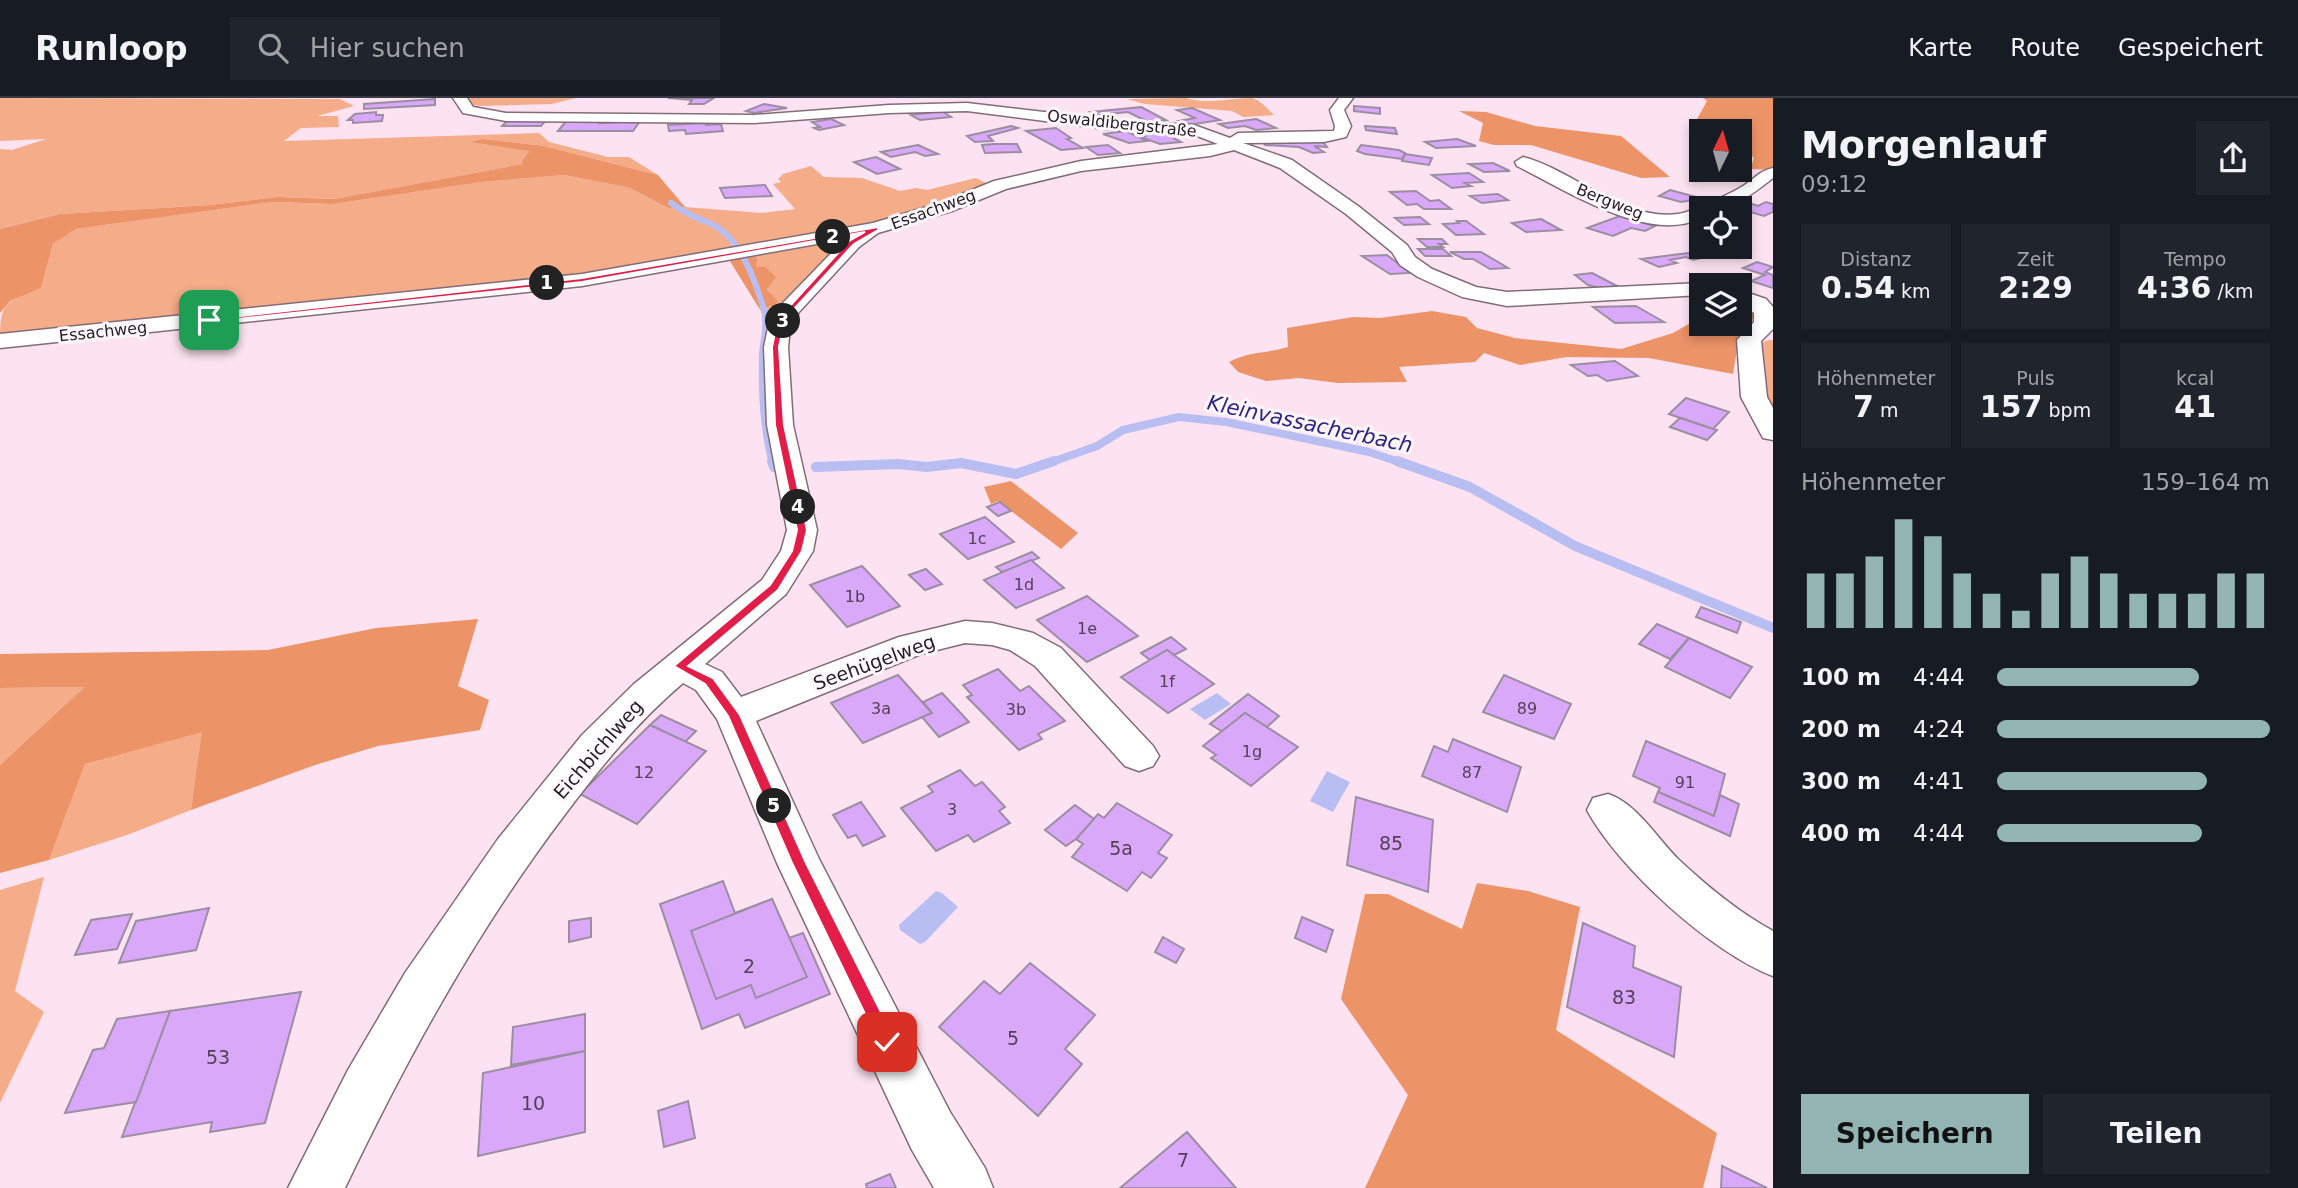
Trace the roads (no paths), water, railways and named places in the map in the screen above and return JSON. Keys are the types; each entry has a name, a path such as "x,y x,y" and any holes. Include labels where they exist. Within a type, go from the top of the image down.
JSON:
{"street":[{"name":"Oswaldibergstraße","path":"460,98 468,110 506,117 754,119 888,109 978,108 1114,125 1194,130 1286,164 1306,176 1400,249 1407,261 1425,273 1470,292 1507,299 1689,290"},
{"name":"Essachweg","path":"0,341 582,280 876,228 946,207 1000,185 1081,166 1210,152 1231,142 1261,136 1334,136 1341,134 1343,126 1337,110 1346,98"},
{"name":"Bergweg","path":"1523,162 1621,209 1652,218 1681,220 1689,216"},
{"path":"1734,196 1754,187 1767,174 1773,173"},
{"name":"Eichbichlweg","path":"316,1188 366,1088 422,989 513,852 596,745 648,693 774,587 797,551 802,530 780,425 775,347 779,328 790,309 852,243 876,228"},
{"path":"1752,301 1765,312 1765,324 1749,340 1754,397 1773,432"},
{"name":"Seehügelweg","path":"734,715 911,645 965,632 992,634 1021,641 1048,657 1139,756"},
{"path":"680,666 709,681 734,715 799,863 932,1131 965,1188"},
{"path":"1608,810 1655,866 1704,909 1773,955"}],"water":[{"path":"1217,693 1231,704 1205,720 1190,709"},
{"path":"1327,771 1350,782 1333,812 1310,801"},
{"path":"936,891 958,907 920,944 900,930 899,925"}],"waterway":[{"path":"671,203 720,229 730,238 746,262 765,313"},
{"path":"765,311 767,322 763,354 763,395 773,463"},
{"name":"Kleinvassacherbach","path":"1049,463 1097,446 1123,430 1179,417 1226,422 1369,452 1402,463"},
{"path":"772,461 774,467"},
{"name":"Kleinvassacherbach","path":"816,467 898,464 927,467 961,463 1016,474 1054,461"},
{"name":"Kleinvassacherbach","path":"1397,461 1470,487 1575,546 1773,628"}]}
